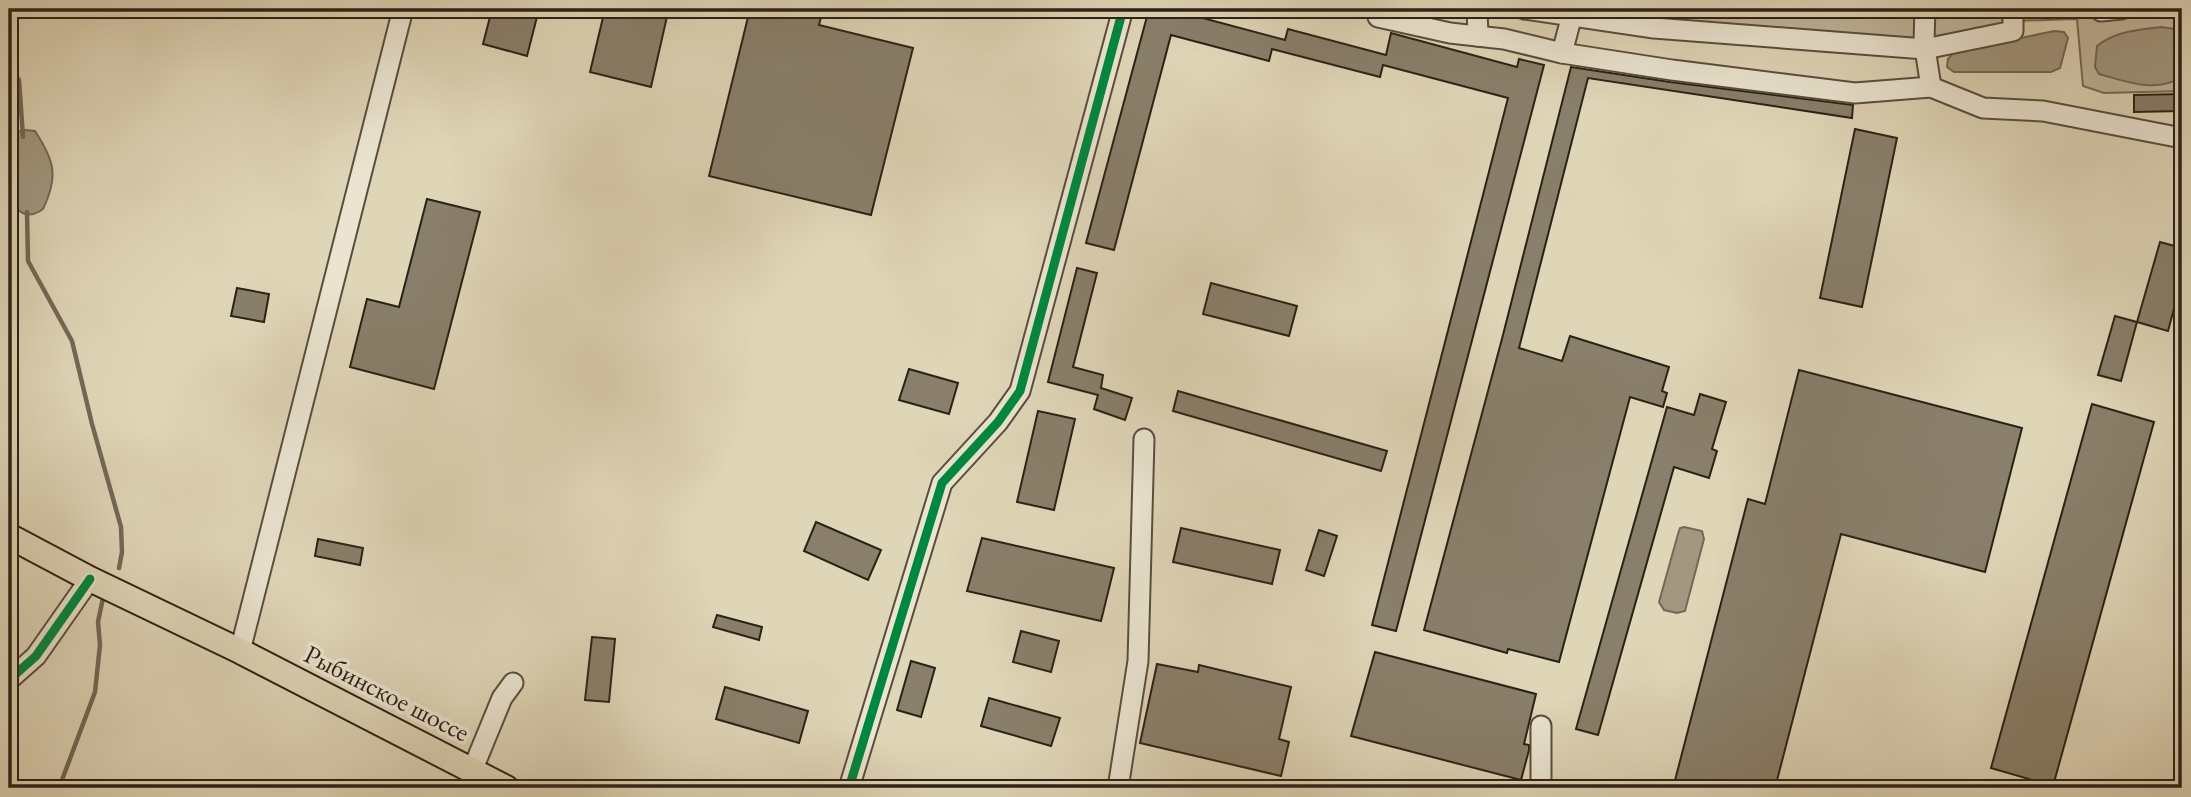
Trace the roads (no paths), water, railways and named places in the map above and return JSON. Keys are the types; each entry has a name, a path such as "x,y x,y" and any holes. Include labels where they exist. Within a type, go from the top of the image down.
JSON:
{"main road":[{"name":"Рыбинское шоссе","path":"9,536 506,788"}],"street":[{"path":"240,651 403,9"},
{"path":"849,788 942,483 998,422 1020,391 1123,9"},
{"path":"1477,9 1478,36"},
{"path":"1524,9 1572,15 1654,19 1925,49 2012,31 2013,9"},
{"path":"1925,9 1925,49 1931,87"},
{"path":"2101,9 2122,9"},
{"path":"1562,53 1572,15"},
{"path":"1378,17 1450,33 1504,39 1562,53 1672,70 1855,93 1931,87 1983,108 2043,111 2182,138"},
{"path":"1118,788 1138,661 1144,439"},
{"path":"9,680 36,656 90,579"},
{"path":"472,771 502,698 513,683"},
{"path":"1541,726 1541,788"}],"waterway":[{"path":"9,22 20,9"},
{"path":"9,68 19,80 23,137"},
{"path":"27,212 28,261 72,341 121,527 122,552 119,568"},
{"path":"59,788 95,692 100,645 98,622 103,598"}]}
